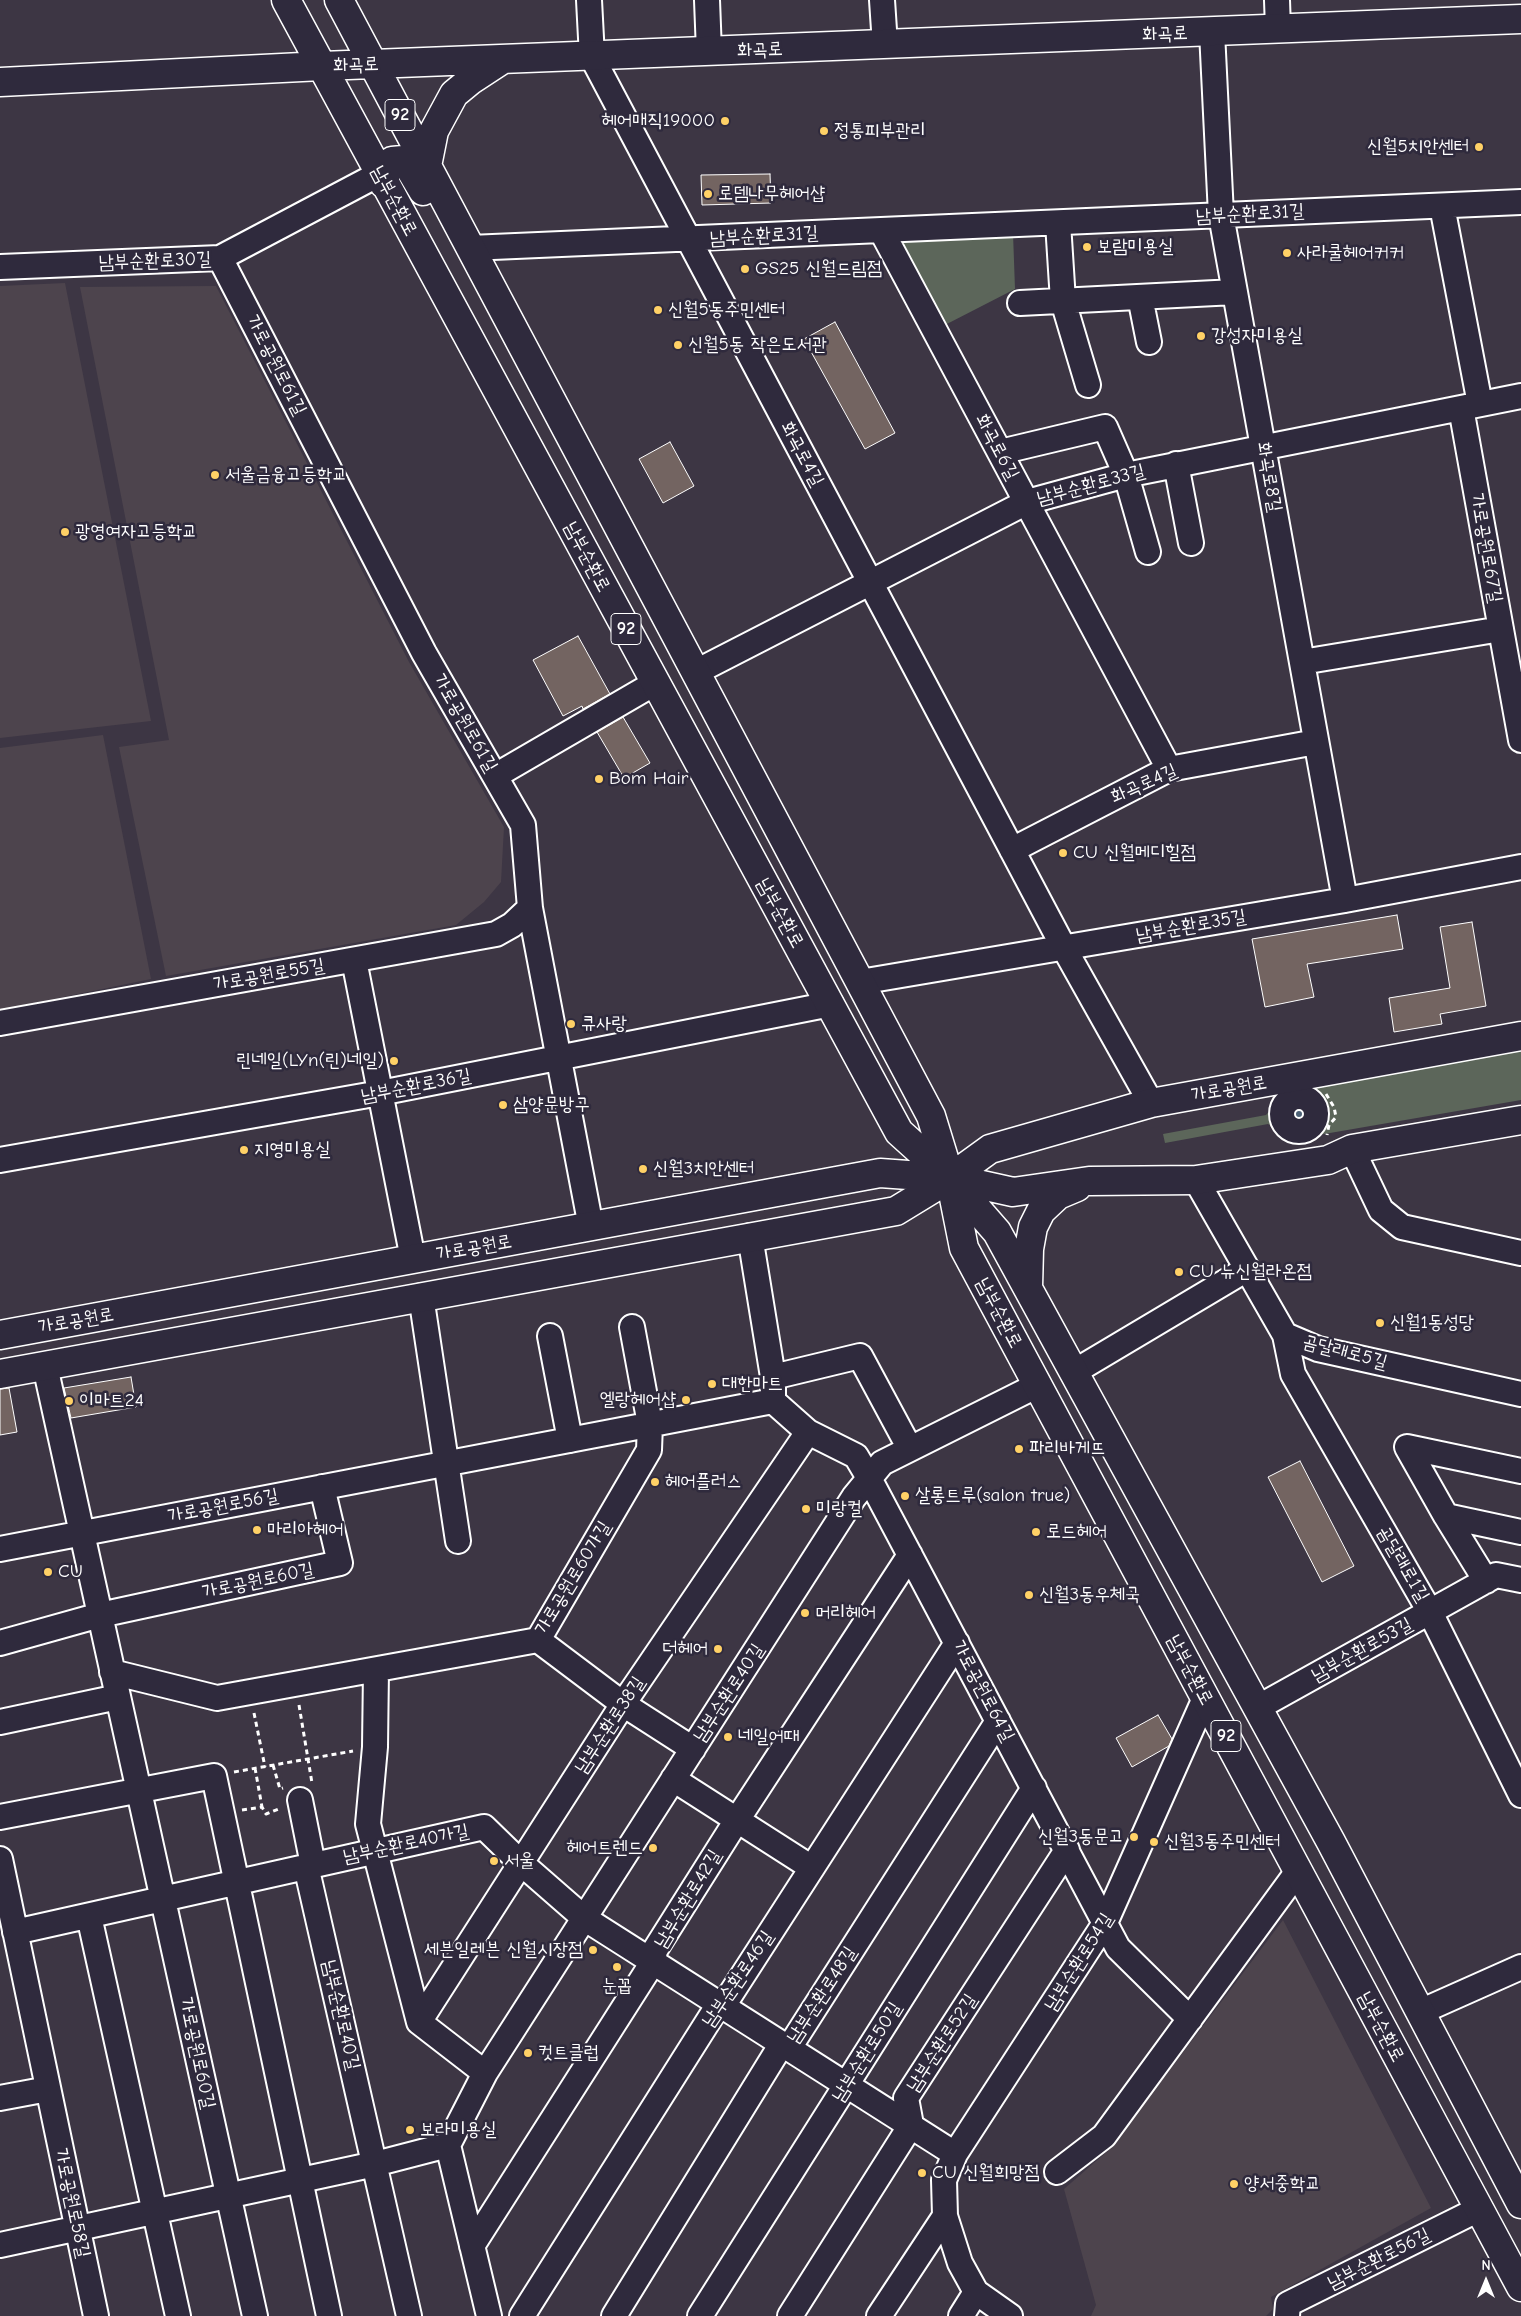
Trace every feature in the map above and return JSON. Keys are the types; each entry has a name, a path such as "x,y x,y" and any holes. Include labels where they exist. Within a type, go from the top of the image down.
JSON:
{"main road":[{"name":"남부순환로","path":"286,0 381,179 899,1132 950,1178 997,1232 1257,1708 1521,2204"},
{"name":"남부순환로","path":"339,0 931,1116 950,1178 964,1248 1521,2287"},
{"name":"화곡로","path":"0,82 322,66 500,61 1521,19"},
{"path":"427,166 434,131 454,94 500,61"},
{"path":"381,179 387,166 392,161 403,160 433,206 448,207"},
{"name":"가로공원로","path":"0,1374 420,1296 896,1211 950,1178 990,1149 1151,1103 1521,1036"},
{"name":"가로공원로","path":"0,1335 880,1173 950,1178 1014,1192 1089,1181 1196,1180 1328,1160 1352,1149 1521,1120"},
{"path":"1028,1288 1029,1249 1033,1227 1041,1211 1058,1195 1089,1181"}],"street":[{"path":"589,0 592,57"},
{"path":"707,0 709,52"},
{"path":"882,0 884,45"},
{"path":"1277,0 1278,29"},
{"name":"화곡로8길","path":"1212,32 1222,215 1345,900"},
{"name":"화곡로4길","path":"592,57 1064,948 1151,1103"},
{"name":"남부순환로30길","path":"0,267 220,258 381,179"},
{"name":"남부순환로31길","path":"470,248 1521,202"},
{"path":"1442,206 1470,406"},
{"path":"1058,222 1063,301 1088,385"},
{"name":"화곡로6길","path":"881,230 1169,769"},
{"name":"가로공원로61길","path":"220,258 424,653 524,825 530,908 590,1227"},
{"path":"1020,303 1235,292"},
{"path":"1140,297 1148,342"},
{"name":"남부순환로33길","path":"696,672 1027,502 1126,475 1176,464 1521,396"},
{"name":"가로공원로67길","path":"1470,406 1501,629 1516,686 1521,740"},
{"path":"1000,452 1105,427 1126,475 1148,552"},
{"path":"1176,464 1191,543"},
{"path":"1302,662 1501,629"},
{"path":"495,776 655,683"},
{"name":"화곡로4길","path":"1012,850 1169,769 1316,742"},
{"name":"남부순환로35길","path":"860,982 1345,900 1521,867"},
{"name":"가로공원로55길","path":"0,1023 496,934 512,924 530,908"},
{"path":"354,960 413,1259"},
{"name":"남부순환로36길","path":"0,1160 380,1093 831,1004"},
{"path":"1300,1097 1311,1101 1316,1111 1314,1122 1306,1129"},
{"path":"1352,1149 1381,1210 1402,1227 1521,1253"},
{"name":"곰달래로5길","path":"1196,1180 1285,1335 1318,1349 1521,1394"},
{"path":"750,1236 773,1377 773,1401"},
{"path":"1074,1372 1247,1269"},
{"path":"420,1296 458,1541"},
{"path":"632,1327 650,1424"},
{"name":"곰달래로1길","path":"1285,1335 1293,1374 1430,1612 1521,1795"},
{"path":"550,1336 570,1440"},
{"path":"773,1377 860,1356 910,1449"},
{"name":"가로공원로60길","path":"45,1366 254,2316"},
{"name":"남부순환로40길","path":"448,2145 485,2073 854,1497 882,1463 1038,1385"},
{"name":"가로공원로56길","path":"0,1549 773,1401"},
{"name":"가로공원로64길","path":"773,1401 808,1432 856,1456 1118,1948 1190,2019"},
{"name":"가로공원로60가길","path":"112,1672 217,1698 538,1640 649,1450 650,1424"},
{"name":"남부순환로38길","path":"419,2022 623,1704 808,1432"},
{"path":"1486,1581 1407,1447 1521,1471"},
{"name":"가로공원로60길","path":"0,1643 100,1615 340,1563 322,1487"},
{"path":"1446,1516 1521,1532"},
{"name":"남부순환로42길","path":"472,2246 653,1962 656,1950 737,1820 910,1555"},
{"name":"남부순환로53길","path":"1257,1708 1496,1575 1521,1580"},
{"path":"538,1640 623,1704 693,1749"},
{"name":"남부순환로46길","path":"522,2316 714,2012 722,2006 957,1643"},
{"path":"376,1670 375,1747 368,1824 419,2022 485,2073"},
{"path":"0,1722 118,1697"},
{"name":"남부순환로54길","path":"1010,2316 976,2292 960,2264 945,2216 944,2180 955,2154 1105,1923 1205,1698"},
{"name":"남부순환로48길","path":"614,2316 778,2050 789,2048 998,1721"},
{"path":"0,1817 214,1776 329,2316"},
{"path":"673,1780 812,1868"},
{"name":"남부순환로50길","path":"700,2316 1034,1788"},
{"path":"295,1802 310,1866"},
{"name":"남부순환로40가길","path":"15,1932 484,1827 521,1863 584,1918 955,2154"},
{"name":"남부순환로52길","path":"911,2126 906,2098 1067,1850"},
{"name":"가로공원로58길","path":"0,1859 15,1932 10,1960 48,2089 96,2316"},
{"name":"남부순환로40길","path":"310,1866 374,2164 409,2316"},
{"path":"1057,2172 1104,2136 1298,1871"},
{"path":"89,1916 178,2316"},
{"path":"1420,2012 1521,1967"},
{"path":"0,2098 48,2089"},
{"path":"790,2316 911,2126"},
{"path":"0,2246 300,2181 448,2145 489,2316"},
{"name":"남부순환로56길","path":"1287,2316 1288,2304 1479,2209"},
{"path":"879,2316 945,2216"},
{"path":"961,2316 976,2292"}],"path":[{"path":"1325,1093 1334,1107 1336,1117 1329,1126"},
{"path":"255,1768 262,1806 266,1814 313,1794 295,1685"},
{"path":"250,1692 265,1766"},
{"path":"214,1776 375,1747"},
{"path":"273,1765 280,1790 285,1788 295,1802"},
{"path":"222,1813 262,1806"}],"shaded area":[{"path":"65,283 151,721 0,738 0,286"},
{"name":"서울금융고등학교","path":"216,286 409,662 504,827 501,882 484,902 456,925 166,976 119,747 169,740 80,287"},
{"path":"103,735 151,979 0,1010 0,748"},
{"path":"1283,1920 1431,2208 1271,2297 1273,2309 1266,2316 1091,2316 1096,2305 1064,2189 1110,2149"}],"green space":[{"path":"1013,233 1015,289 941,327 894,238"},
{"path":"1521,1050 1521,1100 1301,1138 1288,1136 1268,1124 1165,1143 1163,1134 1266,1115 1282,1096 1292,1091"}],"water":[{"path":"1300,1103 1308,1106 1311,1114 1308,1122 1300,1125 1292,1122 1289,1114 1292,1106"}],"building":[{"path":"770,174 771,203 702,205 701,175"},
{"path":"835,322 895,433 865,449 804,339"},
{"path":"670,442 694,486 663,503 639,459"},
{"path":"578,636 610,694 583,709 582,706 563,716 533,660"},
{"path":"623,717 650,763 624,778 597,732"},
{"path":"1397,915 1403,949 1307,964 1314,997 1265,1007 1252,939"},
{"path":"1472,922 1486,1006 1440,1014 1442,1024 1394,1032 1389,998 1450,988 1440,927"},
{"path":"131,1377 136,1407 71,1418 64,1388"},
{"path":"9,1388 17,1432 0,1435 0,1389"},
{"path":"1300,1461 1354,1566 1322,1582 1268,1477"},
{"path":"1158,1715 1172,1739 1169,1746 1132,1767 1116,1738"}],"place":[{"name":"헤어매직19000","path":"725,121"},
{"name":"정통피부관리","path":"824,131"},
{"name":"신월5치안센터","path":"1479,147"},
{"name":"로뎀나무헤어샵","path":"708,194"},
{"name":"보람미용실","path":"1087,247"},
{"name":"사라쿨헤어커커","path":"1287,253"},
{"name":"GS25 신월드림점","path":"745,269"},
{"name":"신월5동주민센터","path":"658,310"},
{"name":"강성자미용실","path":"1201,336"},
{"name":"신월5동 작은도서관","path":"678,345"},
{"name":"서울금융고등학교","path":"215,475"},
{"name":"광영여자고등학교","path":"65,532"},
{"name":"Bom Hair","path":"599,779"},
{"name":"CU 신월메디힐점","path":"1063,853"},
{"name":"큐사랑","path":"571,1024"},
{"name":"린네일(LYn(린)네일)","path":"394,1061"},
{"name":"삼양문방구","path":"503,1105"},
{"name":"지영미용실","path":"244,1150"},
{"name":"신월3치안센터","path":"643,1169"},
{"name":"CU 뉴신월라온점","path":"1179,1272"},
{"name":"신월1동성당","path":"1380,1323"},
{"name":"대한마트","path":"712,1384"},
{"name":"엘랑헤어샵","path":"686,1400"},
{"name":"이마트24","path":"69,1401"},
{"name":"파리바게뜨","path":"1019,1449"},
{"name":"헤어플러스","path":"655,1482"},
{"name":"살롱트루(salon true)","path":"905,1496"},
{"name":"미랑컬","path":"806,1509"},
{"name":"마리아헤어","path":"257,1530"},
{"name":"로드헤어","path":"1036,1532"},
{"name":"CU","path":"48,1572"},
{"name":"신월3동우체국","path":"1029,1595"},
{"name":"머리헤어","path":"805,1613"},
{"name":"더헤어","path":"718,1649"},
{"name":"네일어때","path":"728,1737"},
{"name":"신월3동문고","path":"1134,1837"},
{"name":"신월3동주민센터","path":"1154,1842"},
{"name":"헤어트렌드","path":"653,1848"},
{"name":"서울","path":"494,1861"},
{"name":"세븐일레븐 신월시장점","path":"593,1950"},
{"name":"눈꼽","path":"617,1967"},
{"name":"컷트클럽","path":"528,2053"},
{"name":"보라미용실","path":"410,2130"},
{"name":"CU 신월희망점","path":"922,2173"},
{"name":"양서중학교","path":"1234,2184"}]}
